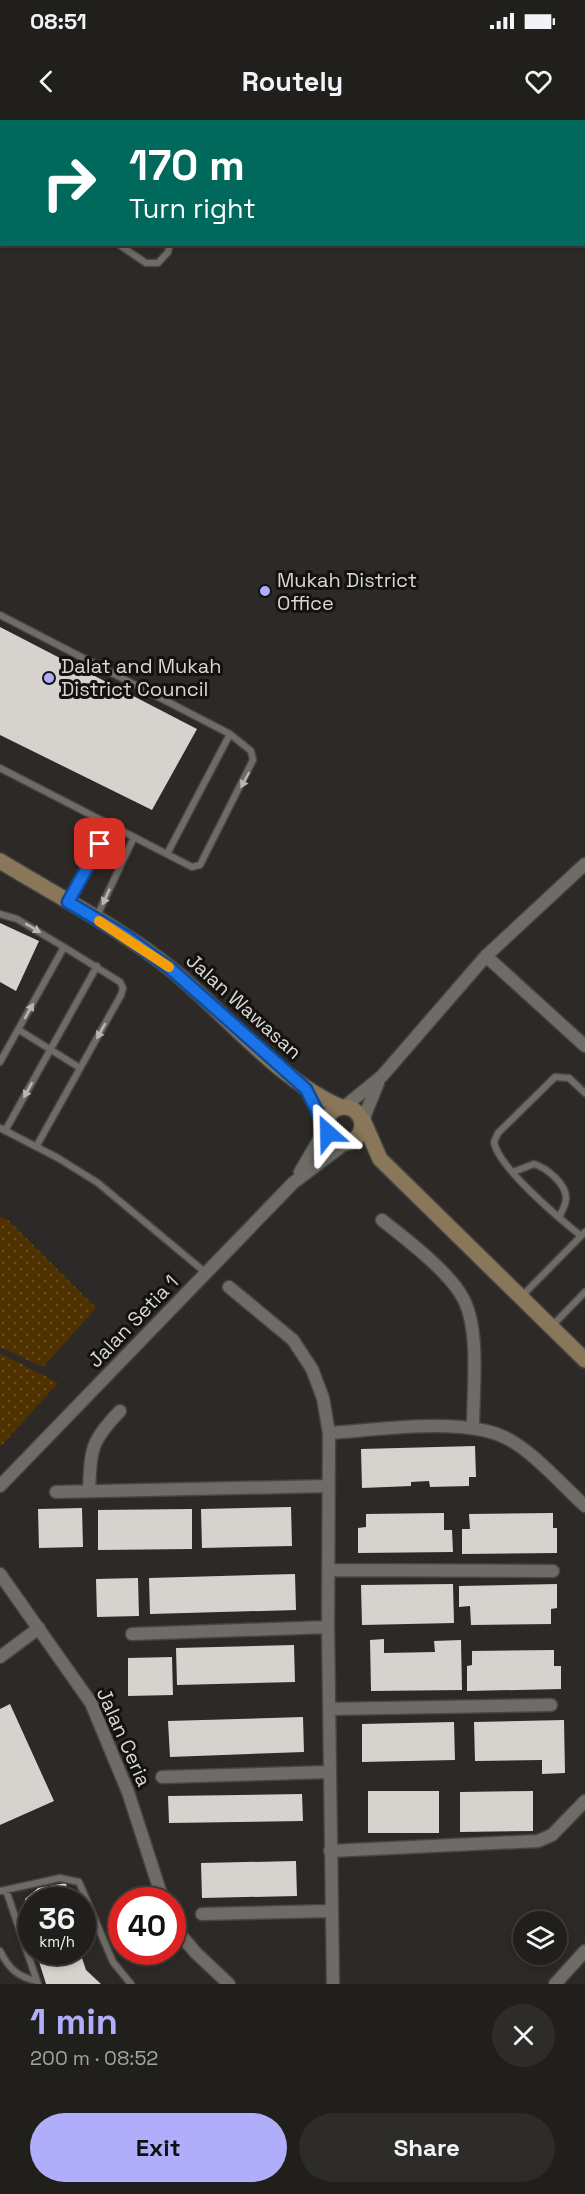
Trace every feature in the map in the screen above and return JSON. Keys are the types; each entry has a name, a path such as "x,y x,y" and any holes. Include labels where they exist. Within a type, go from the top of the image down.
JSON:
{"street":[{"name":"Jalan Wawasan","path":"0,861 96,919 171,969 306,1089 343,1107"},
{"path":"585,864 486,956 382,1076 343,1107 331,1112 326,1128 333,1140 346,1143 380,1159 585,1360"},
{"path":"486,956 585,1046"},
{"path":"346,1143 361,1133 363,1120 382,1076"},
{"name":"Jalan Wawasan","path":"306,1089 326,1128"},
{"path":"343,1107 358,1112 380,1159"},
{"name":"Jalan Setia 1","path":"294,1183 326,1128"},
{"name":"Jalan Setia 1","path":"0,1486 294,1183 346,1143"},
{"path":"382,1220 418,1249 463,1298 472,1336 473,1428"},
{"path":"229,1287 293,1340 302,1351 321,1392 329,1433 329,1772 333,1984"},
{"path":"89,1491 93,1444 99,1433 120,1412"},
{"path":"329,1433 473,1428 505,1437 585,1506"},
{"path":"56,1492 328,1486"},
{"path":"328,1570 553,1571"},
{"name":"Jalan Ceria","path":"0,1574 60,1657 96,1714 128,1792 159,1887"},
{"path":"132,1634 328,1627"},
{"path":"0,1657 39,1628"},
{"path":"329,1709 552,1705"},
{"path":"162,1777 329,1772"},
{"path":"330,1851 538,1841 552,1835 564,1825 585,1801"},
{"path":"202,1914 331,1911"},
{"path":"186,1941 229,1984"},
{"path":"555,1984 585,1951"}],"lane":[{"path":"121,246 146,262 158,263 168,252 170,246"},
{"path":"0,615 230,734 251,750 251,768 200,864 192,867 0,768"},
{"path":"166,854 230,734"},
{"path":"68,902 111,825"},
{"path":"96,919 134,837"},
{"path":"0,914 17,919 97,966 120,982 122,992 36,1147"},
{"path":"0,1062 64,947"},
{"path":"97,966 3,1130 98,1183 206,1273"},
{"path":"19,1030 80,1068"},
{"path":"521,1297 583,1234 559,1217 513,1172 495,1150 494,1142 498,1133 555,1077 569,1078 585,1093"},
{"path":"513,1172 534,1164 548,1172 563,1187 566,1196 559,1217"},
{"path":"551,1327 585,1292"},
{"path":"38,1983 3,1891 60,1878 79,1882 113,1962 128,1983"},
{"path":"0,1951 14,1973 21,1978 38,1983"}],"shaded area":[{"path":"0,1217 7,1219 96,1308 43,1367 0,1347"},
{"path":"0,1353 58,1383 0,1447"}],"building":[{"name":"Dalat and Mukah District Council","path":"0,627 197,729 152,810 0,735"},
{"path":"0,923 39,941 16,991 0,982"},
{"path":"475,1446 476,1477 469,1477 469,1486 430,1487 429,1481 411,1482 411,1486 362,1488 361,1449"},
{"path":"291,1507 292,1546 202,1548 201,1509"},
{"path":"82,1508 83,1547 39,1548 38,1509"},
{"path":"192,1509 192,1549 98,1550 98,1510"},
{"path":"444,1513 444,1530 452,1530 453,1552 358,1553 358,1528 366,1527 366,1514"},
{"path":"553,1513 553,1528 557,1528 557,1553 462,1554 462,1529 470,1529 469,1514"},
{"path":"295,1574 296,1610 150,1614 149,1578"},
{"path":"138,1578 139,1616 97,1617 96,1579"},
{"path":"453,1584 454,1623 362,1625 361,1585"},
{"path":"557,1584 557,1608 551,1609 551,1624 471,1625 470,1606 459,1607 459,1586"},
{"path":"384,1639 384,1653 435,1652 434,1641 461,1640 462,1690 371,1691 370,1640"},
{"path":"294,1645 295,1682 177,1685 176,1648"},
{"path":"554,1650 554,1666 561,1666 561,1689 467,1691 467,1666 472,1665 472,1651"},
{"path":"172,1657 173,1695 128,1696 128,1658"},
{"path":"10,1704 54,1801 0,1825 0,1709"},
{"path":"303,1717 304,1752 170,1757 168,1721"},
{"path":"564,1720 565,1773 542,1774 542,1760 475,1761 474,1722"},
{"path":"454,1722 455,1760 362,1762 362,1724"},
{"path":"368,1791 439,1791 439,1833 368,1833"},
{"path":"533,1791 533,1831 460,1832 460,1792"},
{"path":"302,1794 303,1821 169,1823 168,1796"},
{"path":"296,1861 297,1896 202,1898 201,1863"},
{"path":"66,1883 67,1887 44,1887"},
{"path":"40,1965 84,1965 86,1970 101,1984 46,1984"}],"slow traffic":[{"path":"99,921 127,937 169,967"}],"place":[{"name":"Mukah District Office","path":"265,591"},
{"name":"Dalat and Mukah District Council","path":"49,678"}],"route":[{"path":"100,844 68,902 127,937 171,969 306,1089 328,1133"}]}
